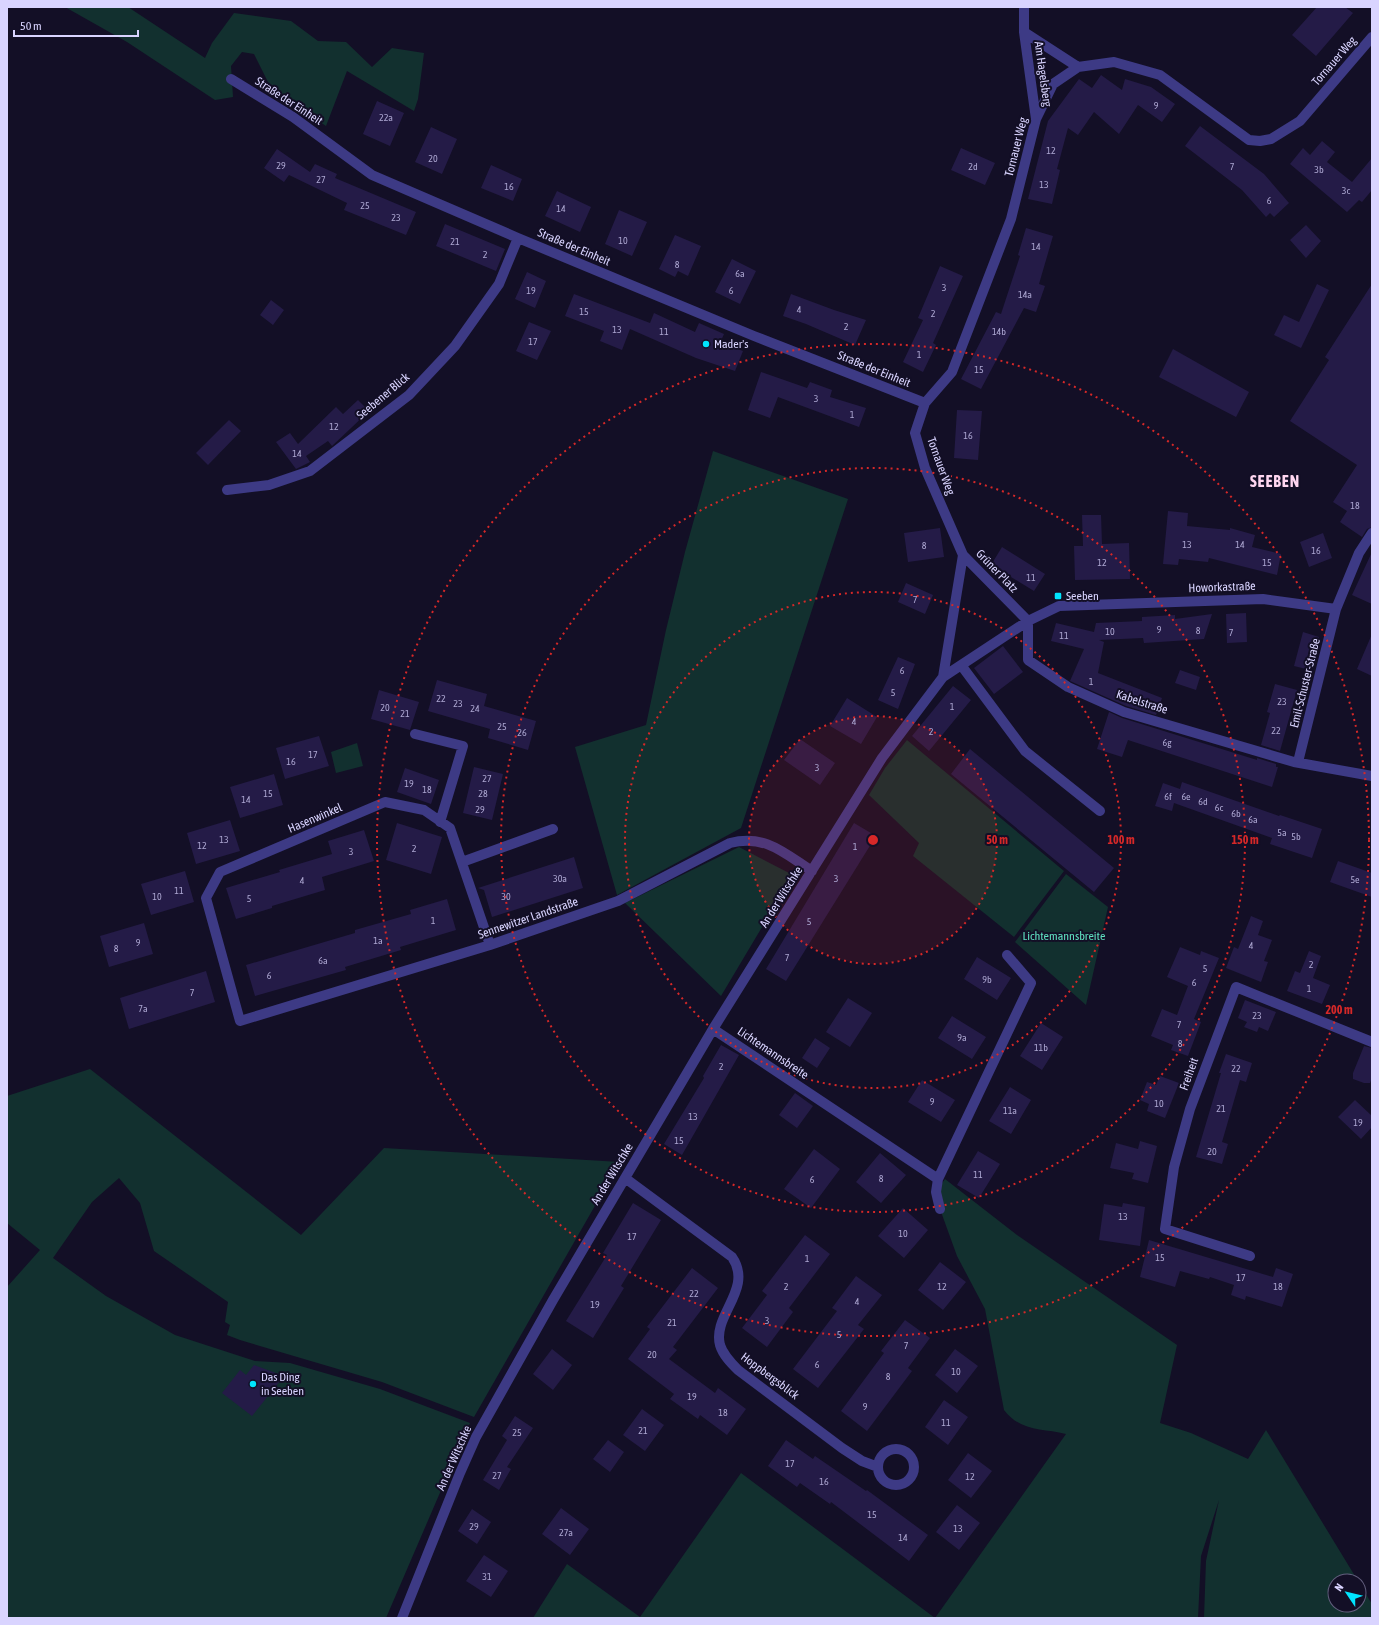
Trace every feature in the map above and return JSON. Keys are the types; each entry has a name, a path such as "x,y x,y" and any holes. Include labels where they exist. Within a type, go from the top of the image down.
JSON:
{"street":[{"name":"Am Hagelsberg","path":"1024,7 1024,32 1036,119"},
{"name":"Am Hagelsberg","path":"1024,32 1078,67"},
{"name":"Tornauer Weg","path":"964,554 925,468 915,433 925,404 952,372 1011,218 1036,119 1053,84 1078,67 1114,62 1160,75 1249,140 1260,141 1271,139 1300,121 1372,37"},
{"name":"Straße der Einheit","path":"232,79 293,117 372,175 518,238 754,336 925,404"},
{"name":"Seebener Blick","path":"227,490 269,486 310,471 409,395 455,346 499,284 518,238"},
{"path":"1336,609 1359,553 1372,533"},
{"name":"Grüner Platz","path":"879,761 943,677 1028,621 964,554"},
{"name":"Grüner Platz","path":"943,677 964,554"},
{"name":"Howorkastraße","path":"1028,621 1059,606 1263,599 1336,609"},
{"name":"Emil-Schuster-Straße","path":"1296,762 1336,609"},
{"name":"Kabelstraße","path":"1028,621 1028,660 1068,687 1124,712 1296,762"},
{"path":"962,665 1025,750 1100,811"},
{"path":"414,734 463,746 440,822"},
{"name":"An der Witschke","path":"402,1618 476,1437 552,1300 713,1029 879,761"},
{"path":"1296,762 1372,776"},
{"name":"Hasenwinkel","path":"240,1021 206,898 220,872 385,802 424,810 450,828 490,945"},
{"path":"462,862 553,829"},
{"name":"Sennewitzer Landstraße","path":"240,1021 490,945 618,901 720,848 737,841 753,840 762,842 784,853 812,871"},
{"path":"940,1209 936,1192 938,1179 1031,983 1007,954"},
{"name":"Freiheit","path":"1250,1256 1165,1229 1174,1167 1190,1109 1236,987 1372,1042"},
{"name":"Lichtemannsbreite","path":"713,1029 938,1179"},
{"name":"Hoppbergsblick","path":"625,1178 732,1257 736,1262 739,1281 724,1318 720,1335 720,1344 730,1363 842,1448 862,1461 878,1467"}],"green space":[{"path":"65,7 128,7 205,58 212,43 234,13 291,21 318,41 346,42 372,67 392,48 424,53 418,99 414,111 347,71 326,126 271,88 254,54 242,52 231,66 233,97 215,100 127,42"},
{"path":"713,451 848,499 741,828 617,895 575,747 646,725 666,630 685,552"},
{"path":"907,740 1064,871 1014,937 913,856 919,843 869,795 885,768"},
{"path":"357,743 363,766 336,773 331,752"},
{"path":"739,847 793,875 721,996 625,903"},
{"name":"Lichtemannsbreite","path":"1066,874 1108,907 1086,1005 1015,942"},
{"path":"90,1069 301,1235 384,1148 620,1162 474,1417 382,1382 227,1335 230,1325 225,1322 228,1302 154,1251 140,1203 119,1178 92,1202 53,1258 106,1296 175,1335 255,1361 290,1363 380,1389 470,1423 386,1618 7,1618 7,1287 40,1250 7,1223 7,1096"},
{"path":"945,1179 1017,1235 1177,1345 1160,1423 1191,1433 1248,1459 1266,1430 1353,1573 1327,1573 1327,1613 1367,1613 1367,1596 1372,1604 1372,1618 1204,1618 1206,1561 1219,1500 1201,1556 1198,1618 935,1618 1066,1434 1025,1426 1017,1422 1004,1410 985,1309 957,1256 940,1209 936,1192"},
{"path":"741,1473 935,1618 533,1618 567,1564 640,1617"}],"building":[{"path":"1317,7 1345,7 1353,13 1316,56 1292,35"},
{"path":"1101,75 1122,90 1125,79 1151,87 1175,104 1162,122 1138,105 1119,134 1094,112 1078,135 1068,128 1057,169 1060,170 1052,204 1028,199 1048,121 1079,79 1092,88"},
{"path":"377,101 404,113 390,146 363,134"},
{"path":"1200,126 1264,174 1289,203 1274,217 1270,213 1266,217 1242,190 1185,146"},
{"path":"431,127 457,139 442,174 415,162"},
{"path":"1322,141 1335,152 1327,162 1352,182 1372,158 1372,190 1362,202 1359,200 1347,212 1290,164 1303,148 1310,155"},
{"path":"961,148 995,163 985,185 951,170"},
{"path":"277,149 310,172 315,164 337,174 335,178 416,212 406,235 344,210 347,203 289,175 284,182 264,168"},
{"path":"491,165 522,179 513,201 481,188"},
{"path":"557,191 591,207 580,232 545,216"},
{"path":"619,210 647,222 632,256 605,244"},
{"path":"445,224 505,249 496,271 436,246"},
{"path":"1306,225 1321,241 1306,258 1290,240"},
{"path":"1026,228 1053,236 1039,284 1045,286 1036,312 1024,308 981,389 961,379 996,312 1001,314 1020,256 1018,255"},
{"path":"675,235 701,246 688,276 678,271 675,277 659,269"},
{"path":"732,259 756,271 740,304 715,292"},
{"path":"940,266 963,276 933,343 936,345 923,372 903,362 923,320 918,318"},
{"path":"527,272 546,281 535,308 515,299"},
{"path":"1317,284 1329,290 1301,348 1274,335 1284,315 1299,322"},
{"path":"1372,284 1372,527 1367,529 1362,537 1340,522 1347,511 1333,502 1357,465 1290,421 1329,360 1325,357"},
{"path":"574,294 650,323 654,313 695,332 699,323 724,334 720,343 743,351 735,371 696,358 630,329 622,350 600,341 604,331 565,316"},
{"path":"791,294 866,320 855,345 783,316"},
{"path":"271,300 284,310 273,325 260,315"},
{"path":"529,322 551,331 537,360 516,351"},
{"path":"1173,349 1249,392 1236,417 1159,377"},
{"path":"761,372 807,388 810,382 832,390 830,397 866,408 859,427 778,397 770,418 748,410"},
{"path":"358,400 369,411 332,446 328,441 306,456 310,462 296,469 276,442 290,433 298,444 336,407 343,414"},
{"path":"957,410 982,411 978,460 954,458"},
{"path":"229,420 241,431 208,465 196,453"},
{"path":"1168,511 1188,513 1187,526 1230,530 1230,528 1255,535 1252,547 1281,554 1277,575 1209,558 1208,562 1179,559 1178,565 1163,564"},
{"path":"1082,515 1101,515 1102,544 1129,543 1130,579 1075,580 1074,546 1083,546"},
{"path":"940,528 944,557 908,562 904,533"},
{"path":"1323,533 1332,558 1309,567 1300,542"},
{"path":"1002,547 1045,574 1034,591 991,565"},
{"path":"1372,552 1372,604 1352,595"},
{"path":"906,583 933,595 925,614 898,602"},
{"path":"1246,613 1247,642 1227,643 1226,614"},
{"path":"1212,614 1204,639 1144,643 1143,638 1099,640 1104,642 1098,673 1162,698 1156,715 1126,706 1070,681 1084,649 1051,641 1056,623 1094,632 1096,623 1142,621 1142,617 1175,615 1175,619"},
{"path":"1303,632 1319,637 1310,670 1294,666"},
{"path":"1372,634 1372,676 1357,669"},
{"path":"1003,646 1023,672 994,694 974,668"},
{"path":"898,657 915,664 898,709 878,700"},
{"path":"1180,670 1200,677 1196,690 1175,683"},
{"path":"437,680 487,694 484,706 536,721 528,750 488,738 490,729 428,711"},
{"path":"1275,684 1297,690 1280,751 1261,745 1270,713 1267,712"},
{"path":"953,686 971,700 929,751 912,736"},
{"path":"379,690 419,702 410,730 371,719"},
{"path":"847,698 877,717 861,744 830,726"},
{"path":"1109,712 1122,718 1257,760 1257,758 1276,764 1276,767 1278,767 1272,787 1128,740 1122,757 1097,749"},
{"path":"319,736 329,766 285,779 276,748"},
{"path":"800,739 835,763 820,785 784,760"},
{"path":"970,749 1114,868 1094,892 951,774"},
{"path":"474,767 503,774 492,820 463,813"},
{"path":"405,768 439,780 431,804 397,792"},
{"path":"274,774 283,805 240,818 230,787"},
{"path":"1182,782 1279,816 1280,815 1322,829 1312,858 1270,844 1272,838 1174,803 1172,811 1155,806 1163,783 1180,789"},
{"path":"230,820 240,851 196,864 187,833"},
{"path":"397,823 442,837 431,874 386,860"},
{"path":"854,823 876,836 786,981 766,969"},
{"path":"364,830 374,861 322,877 325,890 272,906 272,908 236,919 226,888 280,872 279,870 332,854 328,841"},
{"path":"574,857 583,888 492,917 484,890 478,888"},
{"path":"1338,861 1372,873 1372,897 1330,882"},
{"path":"185,871 194,902 151,915 141,884"},
{"path":"447,899 456,930 400,947 401,950 345,967 346,970 255,996 246,965 355,933 355,930 411,914 410,910"},
{"path":"1251,916 1263,921 1258,935 1272,940 1264,961 1268,962 1261,982 1226,968 1234,947 1238,949"},
{"path":"144,923 153,954 109,967 100,936"},
{"path":"1180,947 1200,955 1201,951 1219,958 1194,1019 1201,1022 1188,1056 1171,1050 1173,1045 1151,1036 1162,1009 1177,1015 1188,986 1167,977"},
{"path":"1309,951 1321,956 1313,978 1330,985 1322,1004 1287,991 1295,971 1300,973"},
{"path":"977,957 1011,978 997,1000 964,979"},
{"path":"206,971 215,1002 129,1029 120,998"},
{"path":"848,998 872,1013 850,1047 826,1032"},
{"path":"1245,1000 1276,1012 1268,1031 1259,1027 1257,1032 1244,1027 1247,1022 1238,1018"},
{"path":"952,1016 986,1037 972,1059 938,1038"},
{"path":"1041,1023 1063,1037 1042,1070 1020,1056"},
{"path":"815,1038 830,1048 817,1068 802,1058"},
{"path":"721,1045 739,1055 682,1155 664,1144 704,1078 703,1076"},
{"path":"1364,1046 1372,1048 1372,1078 1370,1083 1364,1083 1353,1079 1353,1073"},
{"path":"1226,1054 1252,1063 1246,1082 1240,1080 1222,1142 1228,1144 1222,1164 1196,1157 1221,1073 1219,1073"},
{"path":"1160,1076 1179,1083 1165,1118 1147,1111 1149,1104 1140,1100 1147,1082 1156,1085"},
{"path":"922,1080 955,1100 941,1122 908,1102"},
{"path":"1010,1087 1031,1100 1011,1134 989,1121"},
{"path":"795,1093 813,1106 797,1128 779,1115"},
{"path":"1355,1100 1372,1116 1372,1127 1361,1139 1338,1117"},
{"path":"1140,1141 1157,1146 1148,1183 1132,1179 1134,1173 1110,1168 1116,1143 1138,1149"},
{"path":"814,1149 840,1169 811,1208 784,1189"},
{"path":"978,1151 1000,1164 979,1198 957,1185"},
{"path":"880,1153 906,1175 881,1203 856,1182"},
{"path":"633,1203 661,1220 621,1286 624,1288 593,1338 566,1321 607,1255 603,1253"},
{"path":"1123,1203 1145,1207 1140,1246 1099,1240 1104,1204 1122,1207"},
{"path":"903,1208 928,1230 904,1258 878,1236"},
{"path":"805,1235 830,1254 789,1308 793,1312 767,1347 742,1328 767,1295 762,1291"},
{"path":"1149,1240 1273,1277 1276,1268 1293,1274 1282,1307 1246,1296 1245,1300 1231,1295 1234,1285 1210,1277 1209,1279 1180,1271 1175,1287 1140,1277"},
{"path":"940,1262 966,1282 943,1310 918,1290"},
{"path":"692,1268 718,1288 673,1347 677,1350 669,1359 715,1393 718,1388 746,1409 727,1435 700,1415 698,1419 670,1399 674,1394 628,1359 650,1329 647,1327"},
{"path":"856,1276 882,1295 858,1325 864,1329 818,1388 793,1369 837,1311 832,1308"},
{"path":"905,1320 930,1338 908,1368 912,1371 867,1431 841,1411 884,1353 881,1351"},
{"path":"552,1349 572,1365 553,1390 533,1374"},
{"path":"955,1349 978,1366 957,1393 935,1375"},
{"name":"Das Ding in Seeben","path":"254,1365 284,1376 252,1416 222,1393 240,1370 246,1375"},
{"path":"944,1400 968,1417 948,1445 925,1427"},
{"path":"642,1409 664,1425 645,1451 623,1435"},
{"path":"515,1416 533,1428 507,1467 511,1469 499,1490 483,1480 507,1440 502,1436"},
{"path":"608,1440 624,1452 610,1472 593,1459"},
{"path":"786,1440 813,1459 815,1456 866,1491 867,1490 928,1535 909,1561 831,1502 830,1504 800,1483 797,1487 768,1466"},
{"path":"968,1453 992,1471 971,1498 948,1480"},
{"path":"957,1505 980,1523 959,1550 936,1532"},
{"path":"561,1508 589,1529 570,1555 542,1534"},
{"path":"472,1509 491,1522 477,1544 458,1531"},
{"path":"484,1555 508,1571 491,1597 466,1581"}],"place":[{"name":"Mader's","path":"706,344"},
{"name":"Seeben","path":"1058,596"},
{"name":"Das Ding in Seeben","path":"253,1384"}],"district":[{"name":"SEEBEN","path":"1275,481"}]}
